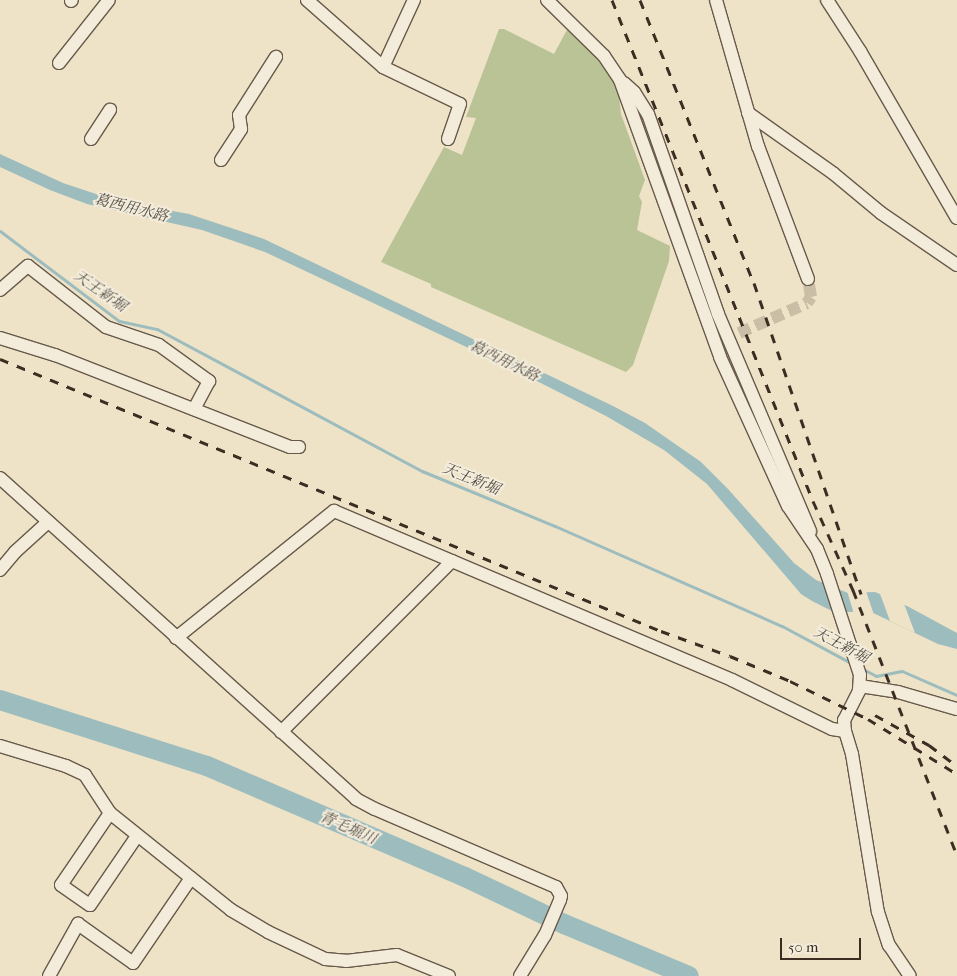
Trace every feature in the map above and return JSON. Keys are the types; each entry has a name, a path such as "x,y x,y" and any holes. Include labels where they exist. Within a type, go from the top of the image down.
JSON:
{"street":[{"path":"59,63 109,0"},
{"path":"308,0 383,67 460,104 448,139"},
{"path":"383,67 414,0"},
{"path":"547,0 604,56 620,80 720,357 788,506 817,549 856,658 860,681 844,720 844,731 852,754 878,912 889,945 910,976"},
{"path":"716,0 758,146 808,279"},
{"path":"827,0 860,51 957,218"},
{"path":"221,160 240,129 239,115 276,57"},
{"path":"620,80 634,92 648,114 664,160 669,181"},
{"path":"91,139 110,110"},
{"path":"748,113 864,197 881,213 957,265"},
{"path":"758,146 776,132"},
{"path":"648,157 658,163 669,181 809,524 811,539"},
{"path":"2,284 28,266 106,327 159,345 209,381 194,409"},
{"path":"0,338 55,355 290,447 299,447"},
{"path":"0,478 176,638 364,804 546,882 560,891 560,900 545,935 520,976"},
{"path":"176,638 334,511 732,680 832,729 844,731"},
{"path":"0,570 15,552 48,522"},
{"path":"281,732 452,561"},
{"path":"860,681 957,709"},
{"path":"0,746 78,770 90,781 103,806 110,813 231,910 268,932 325,959 346,961 397,955 449,976"},
{"path":"110,813 61,884 90,905 137,836"},
{"path":"49,976 78,924 133,963 191,878"}],"green space":[{"path":"568,28 608,70 619,96 621,114 645,180 639,196 642,202 637,230 670,246 669,261 633,365 626,372 431,287 431,284 381,262 444,147 462,155 476,118 466,117 499,29 504,29 554,54"}],"water":[{"name":"葛西用水路","path":"0,154 63,183 117,201 189,214 264,239 613,406 645,423 701,462 728,489 794,563 816,580 848,593 875,592 907,606 957,633 957,649 938,644 869,611 847,612 830,610 801,594 707,484 664,450 606,416 513,369 265,252 202,230 87,204 50,190 0,167"}],"pier":[{"path":"847,591 866,591 874,615 854,614"},
{"path":"879,591 903,601 915,633 890,621"}],"waterway":[{"name":"天王新堀","path":"0,231 119,321 157,329 422,471 555,526 782,626 851,663"},
{"name":"天王新堀","path":"863,669 876,676 902,671 957,695"},
{"name":"青毛堀川","path":"0,700 207,766 465,877 564,924 689,976"}],"tunnel":[{"path":"739,333 807,303 811,297 808,279"}],"railway":[{"path":"612,0 813,501 853,590 957,856"},
{"path":"640,0 754,283 861,594"},
{"path":"0,359 661,631 730,656 790,681 868,719 957,774"},
{"path":"875,715 929,745 957,766"}]}
